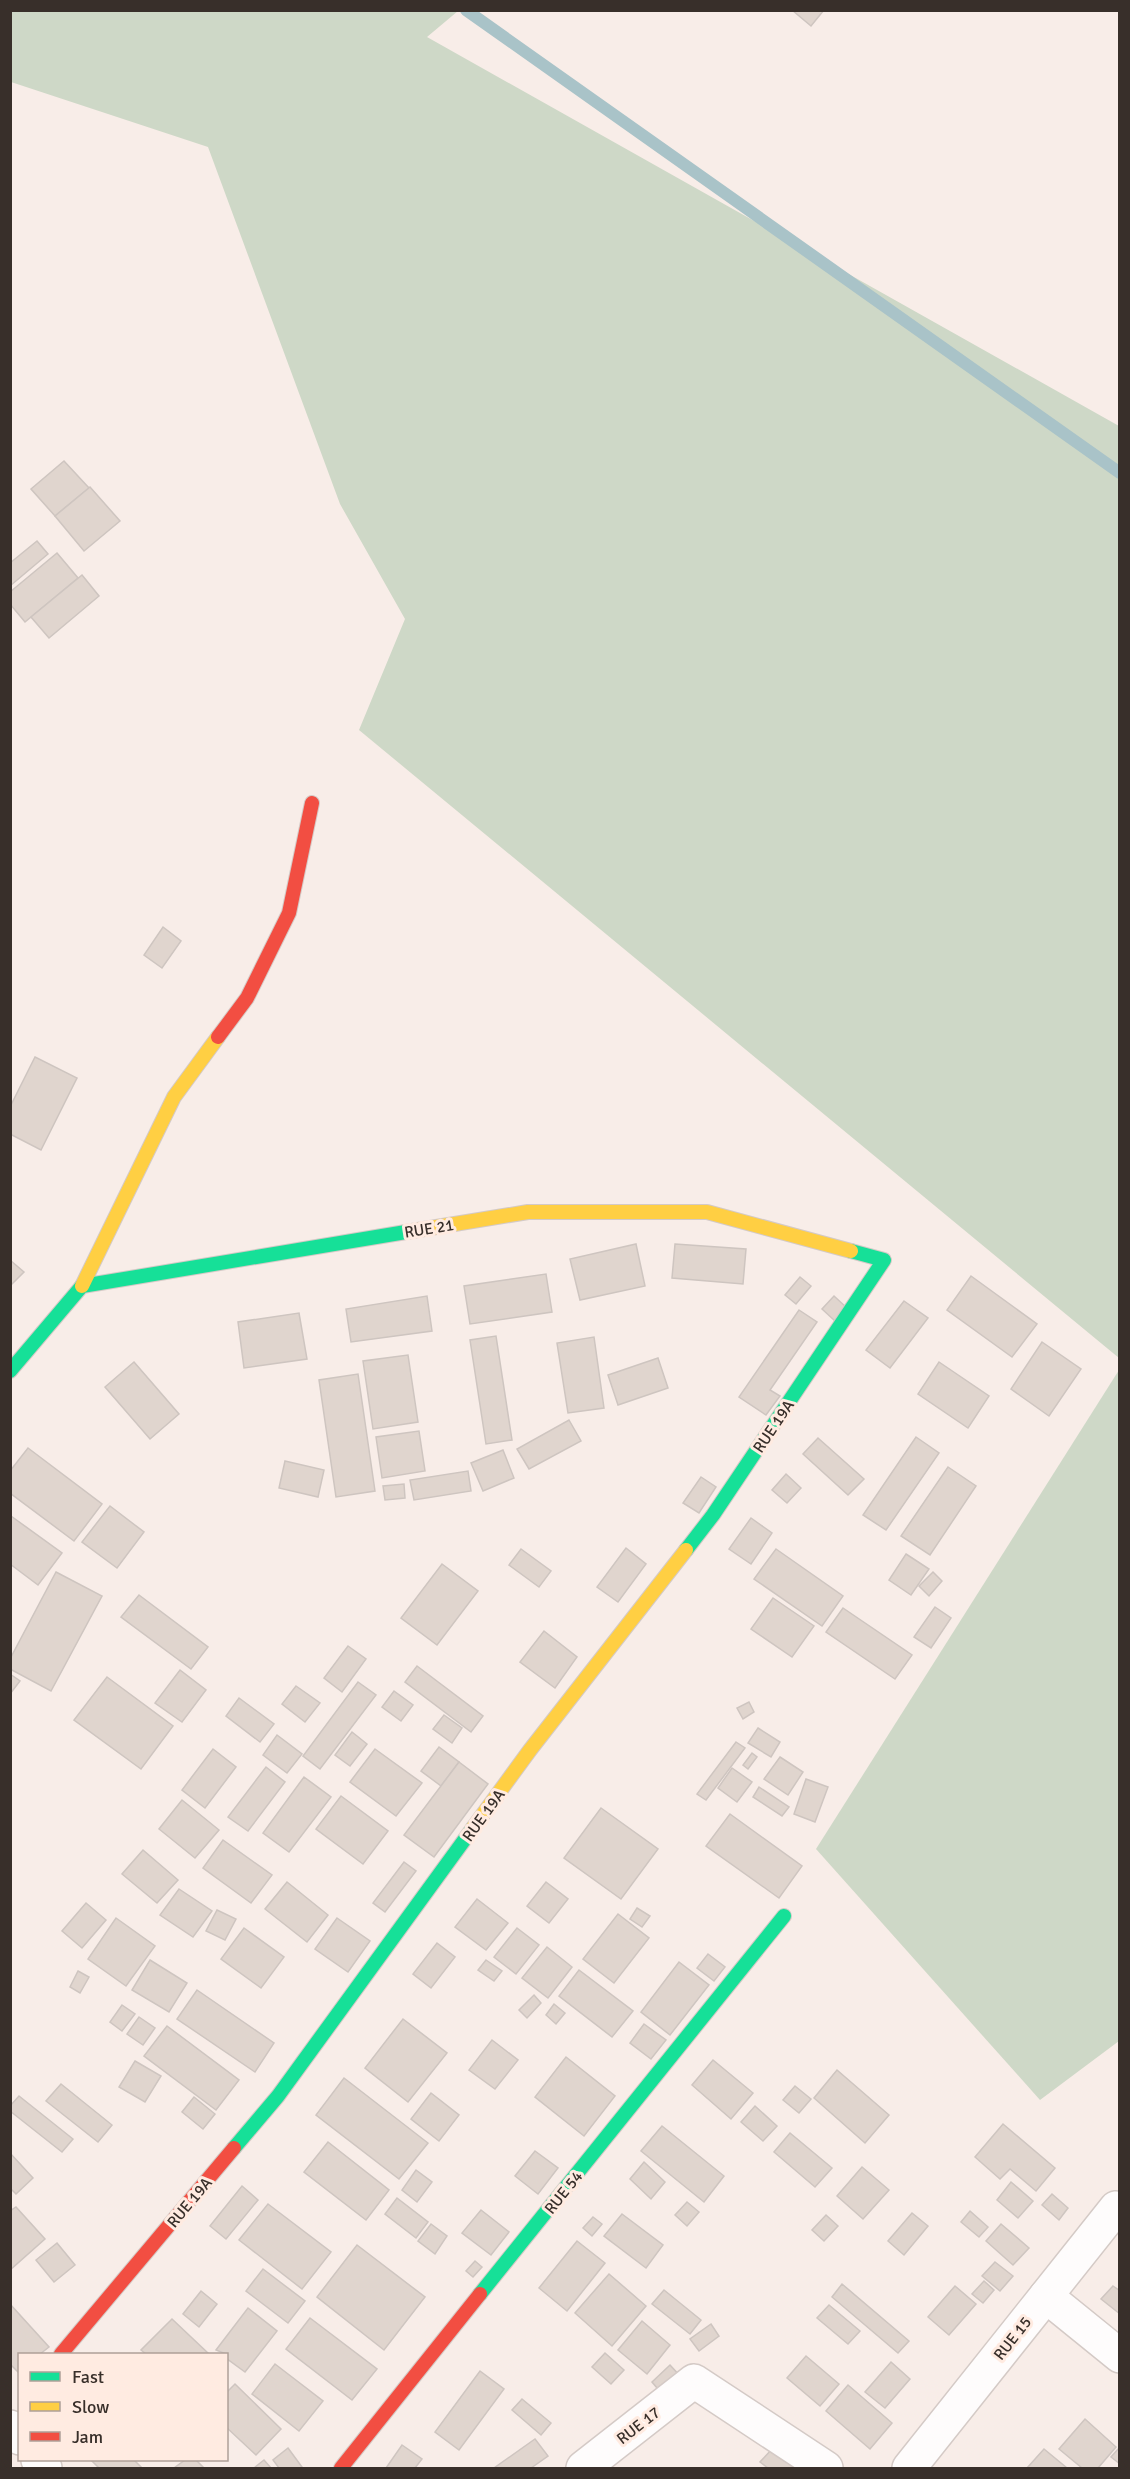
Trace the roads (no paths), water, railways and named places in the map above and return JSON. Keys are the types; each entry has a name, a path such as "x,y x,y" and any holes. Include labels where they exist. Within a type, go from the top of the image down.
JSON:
{"street":[{"path":"10,1371 82,1286 174,1097 247,998 289,913 312,803"},
{"name":"RUE 21","path":"82,1286 528,1212 707,1212 884,1260"},
{"name":"RUE 19A","path":"63,2353 278,2096 530,1750 714,1515 884,1260"},
{"name":"RUE 54","path":"341,2469 784,1916"},
{"name":"RUE 15","path":"909,2469 1116,2208"},
{"path":"1046,2296 1119,2355"},
{"name":"RUE 17","path":"583,2469 694,2381 826,2469"}],"waterway":[{"path":"466,10 1120,473"}]}
